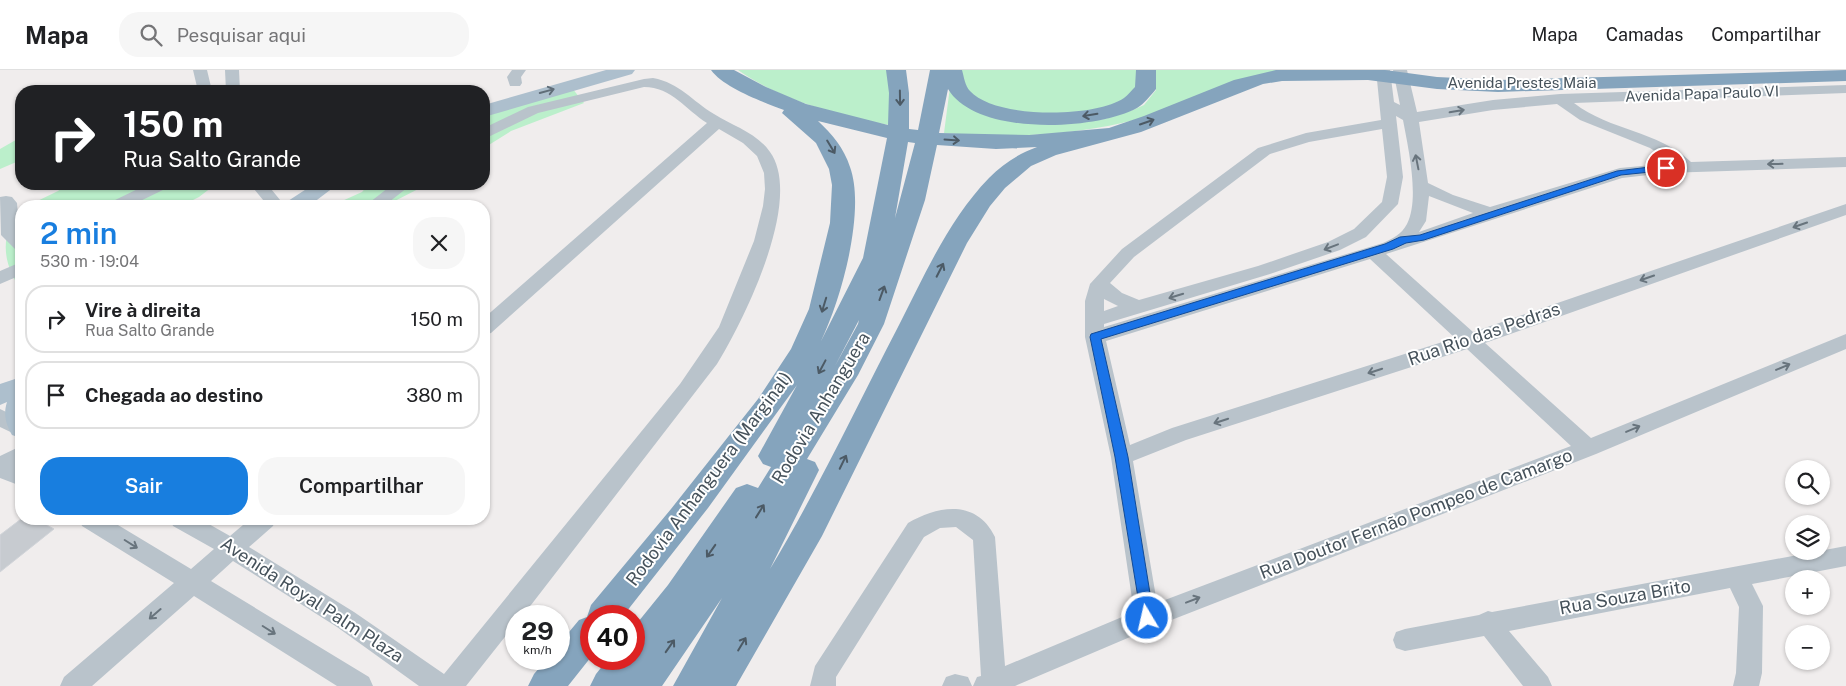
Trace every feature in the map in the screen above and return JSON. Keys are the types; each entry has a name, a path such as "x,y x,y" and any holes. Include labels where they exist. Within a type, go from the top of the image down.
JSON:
{"highway":[{"path":"896,70 914,135"},
{"name":"Rodovia Anhanguera","path":"642,686 729,561 848,368 871,324 894,260 924,70"},
{"name":"Rodovia Anhanguera","path":"645,639 685,587 772,458 831,348 875,260 900,194 914,135 937,96 940,70"},
{"path":"952,70 954,80 961,93 971,103 1010,117 1061,119 1117,110 1135,101 1145,92 1149,82 1146,70"},
{"path":"1339,70 1376,73"},
{"name":"Avenida Prestes Maia","path":"1400,70 1433,78"},
{"path":"1492,80 1546,70"},
{"name":"Avenida Prestes Maia","path":"1492,80 1556,75 1682,70"},
{"path":"721,71 786,103 827,117 894,134 993,142 1054,140 1115,133"},
{"path":"717,686 775,590 821,505 946,257 985,198 1011,170 1023,162 1054,149 1115,133 1260,79 1282,75 1376,73"},
{"name":"Avenida Prestes Maia","path":"1376,73 1433,78 1492,80 1846,75"},
{"path":"1492,80 1565,88 1681,95"},
{"name":"Rodovia Anhanguera (Marginal)","path":"612,605 665,541 775,399 795,367 823,309 841,230 844,194 841,167 829,142 814,128 751,87"},
{"path":"691,686 713,649 825,428 848,368"},
{"path":"546,686 580,644"},
{"path":"608,686 621,670"}],"main road":[{"path":"490,104 509,86 626,70"},
{"path":"304,200 319,190"},
{"path":"0,395 15,389"},
{"path":"0,406 15,395"}],"street":[{"path":"200,70 204,85"},
{"path":"232,70 233,85"},
{"path":"1400,70 1422,186 1417,221 1413,231 1404,240"},
{"path":"1095,328 1139,307 1264,270 1334,246 1360,233 1390,204 1395,177 1388,123 1388,105 1376,73"},
{"path":"450,686 621,475 690,385 729,326 758,259 768,226 772,176 768,160 750,140 702,114 673,88 663,83 644,83 533,110 490,131"},
{"name":"Avenida Papa Paulo VI","path":"1409,117 1424,117 1493,105 1560,99 1846,89"},
{"path":"1804,90 1826,95 1846,104"},
{"path":"1560,99 1581,115 1626,135 1668,160 1687,167 1846,162"},
{"path":"1388,105 1409,117"},
{"path":"490,323 718,123"},
{"path":"1147,618 1122,457 1095,328 1094,301 1098,284 1128,253 1239,167 1264,151 1306,138 1388,123"},
{"path":"1354,129 1376,137 1391,146"},
{"path":"1824,163 1846,152"},
{"path":"1095,328 1373,252 1404,240 1421,238 1490,213 1668,160 1721,166"},
{"path":"1422,186 1461,204 1490,213"},
{"path":"129,200 149,190"},
{"path":"263,190 272,200"},
{"path":"381,200 395,190"},
{"path":"0,204 6,201 9,203 10,235 15,240"},
{"name":"Rua Rio das Pedras","path":"1122,457 1179,434 1472,340 1846,208"},
{"path":"1372,222 1404,240"},
{"path":"1373,252 1472,340 1588,448"},
{"path":"0,278 15,271"},
{"path":"1098,284 1115,298 1139,307"},
{"name":"Rua Doutor Fernão Pompeo de Camargo","path":"990,684 1147,618 1588,448 1843,344"},
{"path":"0,417 15,426"},
{"path":"6,470 15,460"},
{"path":"823,686 824,674 916,530 929,522 943,517 959,518 972,523 984,537 990,684"},
{"path":"100,525 360,686"},
{"name":"Avenida Royal Palm Plaza","path":"192,525 231,547 398,655 440,686"},
{"path":"73,686 258,525"},
{"name":"Rua Souza Brito","path":"1405,640 1488,622 1846,556"},
{"path":"1736,576 1751,606 1749,673 1746,686"},
{"path":"1488,622 1515,659 1539,686"}],"green space":[{"path":"738,70 890,70 895,126 854,118 793,99 755,81"},
{"path":"958,70 1143,70 1145,83 1111,109 1024,116 972,98"},
{"path":"1155,70 1284,70 1204,99 1122,123 1078,131 1033,135 944,133 950,87 961,100 1079,122 1105,119 1144,105 1156,90"},
{"path":"572,88 584,103 511,131 490,144 490,108"},
{"path":"15,140 15,163 0,169 0,149"},
{"path":"208,190 193,200 39,200 58,191"},
{"path":"364,190 416,190 397,200 344,200"},
{"path":"15,216 15,280 9,267 6,250 7,234"}],"building":[{"path":"15,524 47,525 54,529 0,572 0,535"}],"route":[{"path":"1147,618 1122,457 1095,337 1389,247 1404,240 1421,238 1490,213 1584,183 1620,173 1666,168"}]}
